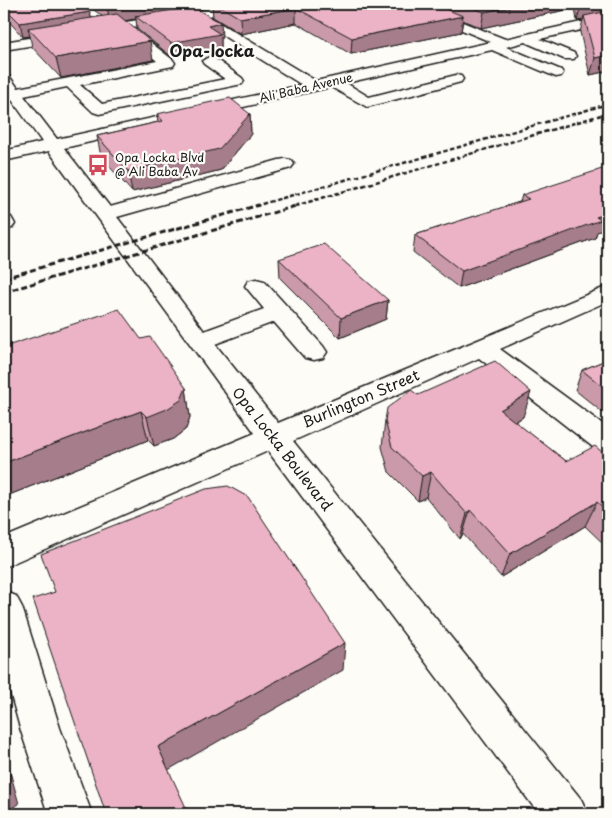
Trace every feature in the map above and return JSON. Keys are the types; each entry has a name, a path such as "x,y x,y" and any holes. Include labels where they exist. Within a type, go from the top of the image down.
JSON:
{"street":[{"path":"182,4 314,86"},
{"path":"4,46 257,4"},
{"path":"408,4 498,44 556,73"},
{"path":"150,11 163,20"},
{"path":"92,16 107,29"},
{"name":"Ali Baba Avenue","path":"4,156 608,20"},
{"path":"14,93 168,62 123,26"},
{"path":"526,38 569,56"},
{"path":"74,86 99,110 237,82 210,61"},
{"name":"Opa Locka Boulevard","path":"4,79 199,341 566,814"},
{"path":"333,82 367,102 456,79"},
{"path":"123,105 142,125"},
{"path":"104,215 285,164"},
{"path":"256,286 314,352"},
{"name":"Burlington Street","path":"4,553 608,293"},
{"path":"199,341 279,312"},
{"path":"481,347 608,443"},
{"path":"4,607 40,728 70,814"}],"building":[{"path":"4,4 80,4 90,12 20,23 4,7"},
{"path":"102,4 130,4 107,7"},
{"path":"216,4 433,4 463,16 352,38 296,8 240,18"},
{"path":"463,4 525,4 484,12"},
{"path":"193,7 221,23 208,26 220,34 171,43 135,16"},
{"path":"608,11 608,55 595,58 584,16"},
{"path":"117,14 150,41 56,58 28,28"},
{"path":"230,98 250,114 219,149 128,171 97,136 163,121 157,114"},
{"path":"608,167 608,213 596,217 601,220 462,271 415,235 529,199 522,195"},
{"path":"324,244 388,300 341,318 279,259"},
{"path":"119,309 141,339 150,337 186,388 181,400 167,409 147,417 141,411 4,463 4,347"},
{"path":"608,359 608,391 582,370"},
{"path":"495,361 531,392 500,410 566,461 595,446 608,457 608,512 597,502 510,554 470,510 467,514 431,472 422,476 392,447 385,421 387,408 411,390 418,395"},
{"path":"228,486 248,497 345,643 158,747 189,814 106,814 33,599 55,592 41,554 206,489"}],"railway":[{"path":"255,206 608,104"},
{"path":"295,206 608,113"},
{"path":"4,278 259,205"},
{"path":"4,292 299,205"}],"place":[{"name":"Opa Locka Blvd @ Ali Baba Av","path":"98,165"}],"district":[{"name":"Opa-locka","path":"212,51"}]}
